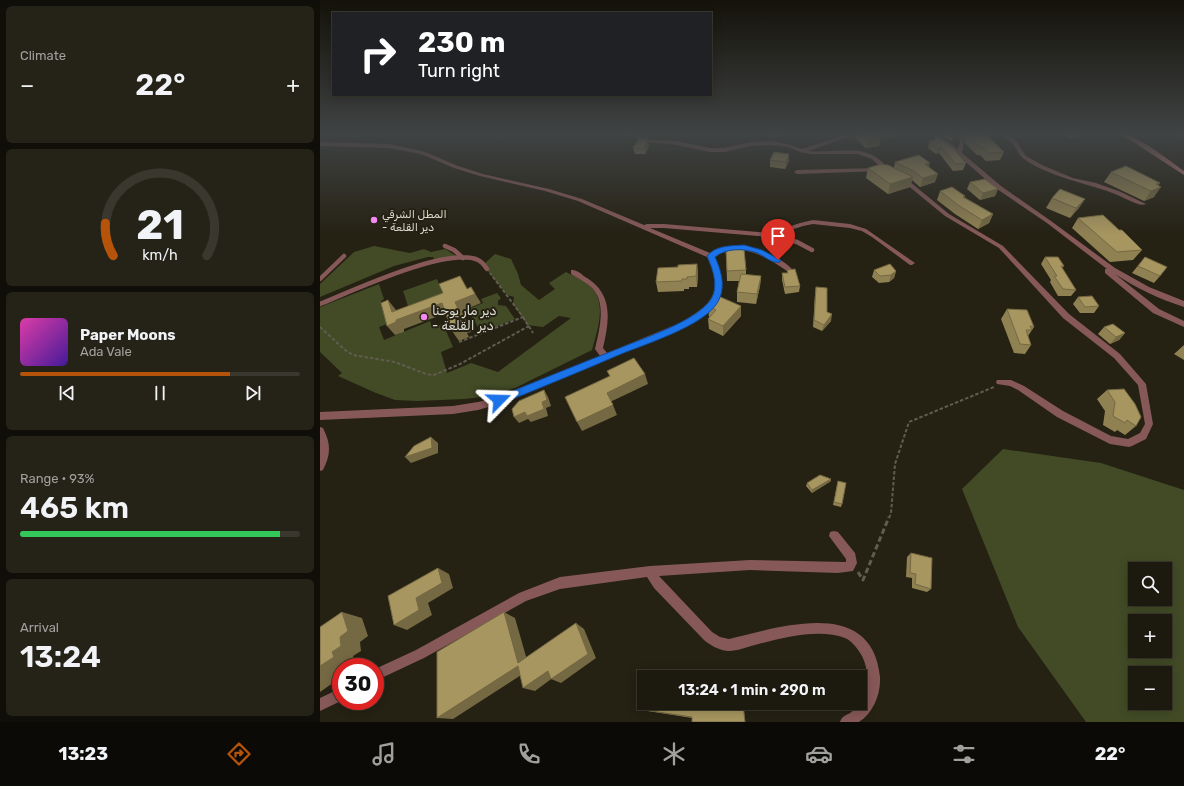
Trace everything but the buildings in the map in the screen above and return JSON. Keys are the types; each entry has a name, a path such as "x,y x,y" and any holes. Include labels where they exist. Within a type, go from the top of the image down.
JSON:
{"street":[{"path":"320,416 453,410 478,406 499,400 683,324 700,314 712,304 717,295 719,281 716,266 710,256 644,226 580,200 547,190 482,175 458,168"},
{"path":"884,168 887,171 909,182 947,215 1001,247 1066,316 1117,356 1142,384 1149,424 1143,436 1129,443 1110,440 1060,414 1021,388 1011,383 1002,382"},
{"path":"976,168 1006,193 1049,222 1124,278 1148,291 1184,304"},
{"path":"1044,168 1071,179 1094,184 1119,193 1143,204"},
{"path":"797,172 834,172 858,169 887,171"},
{"path":"644,226 664,226 770,235 802,224 813,222 850,226 864,230 912,263"},
{"path":"710,256 723,249 744,248 769,255 789,269"},
{"path":"1102,263 1112,276 1156,312 1184,324"},
{"path":"573,272 594,286 601,298 604,315 599,349 605,356"},
{"path":"320,431 326,448 326,455 320,467"},
{"path":"384,671 420,654 530,594 560,583 650,571 750,565 838,568 849,567 852,563 851,557 834,536"},
{"path":"650,571 658,584 708,636 721,644 733,644 786,630 820,629 852,635 860,642 870,659 874,681 873,693 863,711 856,718 846,722"},
{"path":"320,706 332,699"}],"lane":[{"path":"770,235 788,238 806,245 812,250"},
{"path":"445,246 454,250 463,258"},
{"path":"320,279 344,256"},
{"path":"320,304 398,272 435,262 463,258 479,260 488,270"}],"path":[{"path":"488,270 533,333"},
{"path":"459,342 523,317"},
{"path":"320,327 345,350 353,355 395,362 426,374 434,375 460,364 529,326"},
{"path":"852,563 863,580 891,513 894,464 909,422 1002,382"}],"green space":[{"path":"374,246 410,253 424,249 431,252 445,249 458,257 434,259 433,257 428,257 394,266 320,297 320,284 354,252"},
{"path":"495,254 511,259 521,285 539,300 555,289 549,283 566,272 588,284 599,300 600,308 600,317 592,350 515,388 491,396 417,401 395,400 338,376 342,373 320,352 320,307 379,284 384,299 381,301 387,324 379,327 384,340 430,321 432,327 443,324 453,347 441,352 447,373 471,363 498,372 571,318 559,316 543,327 527,325 513,304 514,297 507,295 483,265"},
{"path":"437,279 445,299 410,312 403,291"},
{"path":"497,293 501,298 498,301 498,305 506,306 515,319 481,333 468,309 483,303 481,299"},
{"path":"1003,449 1101,463 1184,490 1184,722 1086,722 1018,627 962,489"}],"place":[{"name":"المطل الشرقي - دير القلعة","path":"374,220"},
{"name":"دير مار يوحنا - دير القلعة","path":"424,317"}],"route":[{"path":"499,400 536,386 605,356 649,340 700,314 712,304 717,295 719,281 716,266 710,256 718,251 737,247 744,248 760,251 778,260"}]}
